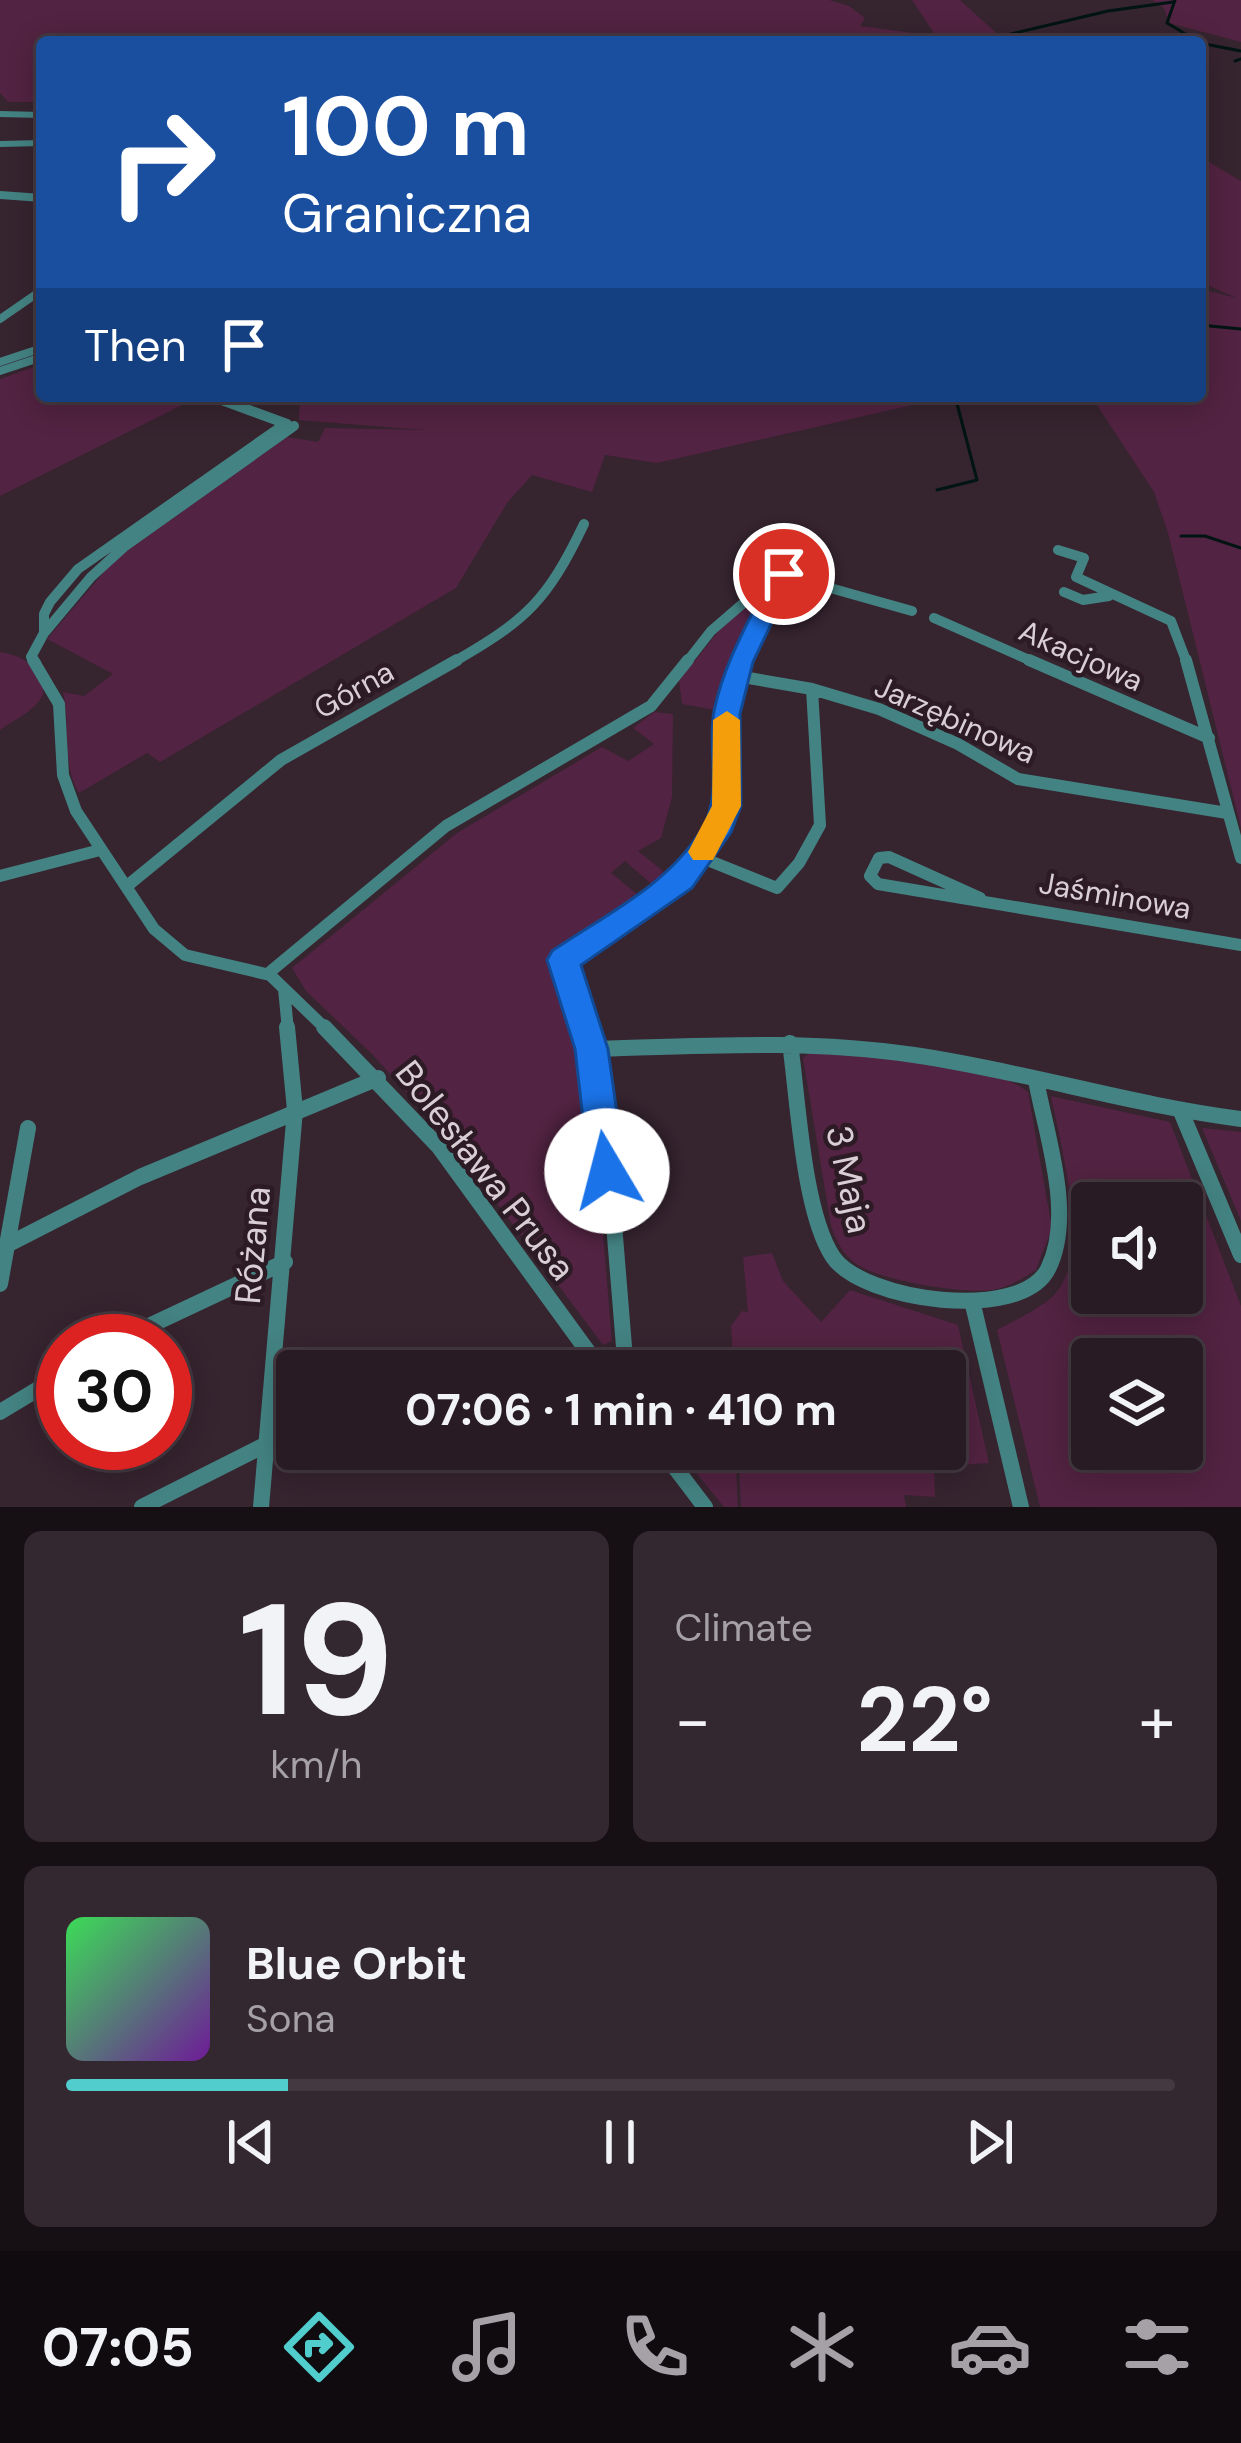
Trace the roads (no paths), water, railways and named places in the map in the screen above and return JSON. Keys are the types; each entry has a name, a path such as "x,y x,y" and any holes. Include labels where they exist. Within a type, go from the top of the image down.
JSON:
{"street":[{"path":"0,113 36,116"},
{"path":"0,144 36,143"},
{"path":"0,195 36,198"},
{"path":"0,319 36,294"},
{"path":"0,362 36,353"},
{"path":"0,371 36,355"},
{"path":"227,402 289,425 91,577 44,633 31,657 51,679 62,713 62,773 100,850 158,936 172,947 220,966 271,971 446,826 651,706 711,632 775,576 784,574 913,611"},
{"name":"Górna","path":"127,886 281,760 500,636 534,609 556,580 584,524"},
{"path":"1058,550 1084,558 1076,578 1171,621 1198,691 1241,858"},
{"path":"624,1350 612,1206 591,1049 563,960 681,880 700,857 726,806 726,714 737,676 784,574"},
{"path":"1064,592 1089,600 1116,596"},
{"name":"Akacjowa","path":"934,618 1209,738"},
{"name":"Jarzębinowa","path":"737,676 812,689 916,724 1018,779 1227,813"},
{"path":"700,857 777,888 799,863 820,825 812,689"},
{"path":"0,877 100,850"},
{"name":"Jaśminowa","path":"980,898 889,857 879,858 870,876 878,884 1241,944"},
{"name":"Bolesława Prusa","path":"271,971 439,1147 587,1350"},
{"name":"Różana","path":"261,1507 295,1110 284,988"},
{"path":"591,1049 790,1042 913,1054 1182,1114 1241,1119"},
{"name":"3 Maja","path":"790,1042 822,1227 836,1261 877,1285 973,1305 1035,1289 1048,1276 1058,1248 1059,1218 1036,1080"},
{"path":"7,1245 140,1177 378,1078"},
{"path":"1182,1114 1241,1255"},
{"path":"0,1284 28,1128"},
{"path":"173,1314 284,1262"},
{"path":"973,1305 1021,1507"},
{"path":"0,1412 36,1390"},
{"path":"142,1507 267,1444"},
{"path":"677,1470 705,1507"}],"waterway":[{"path":"1175,0 1167,23 1189,36"},
{"path":"1002,36 1108,11 1173,2"},
{"path":"1206,44 1241,51"},
{"path":"1235,61 1241,59"},
{"path":"1206,326 1241,329"},
{"path":"937,490 977,480 957,402"},
{"path":"1181,536 1205,536 1241,548"}]}
